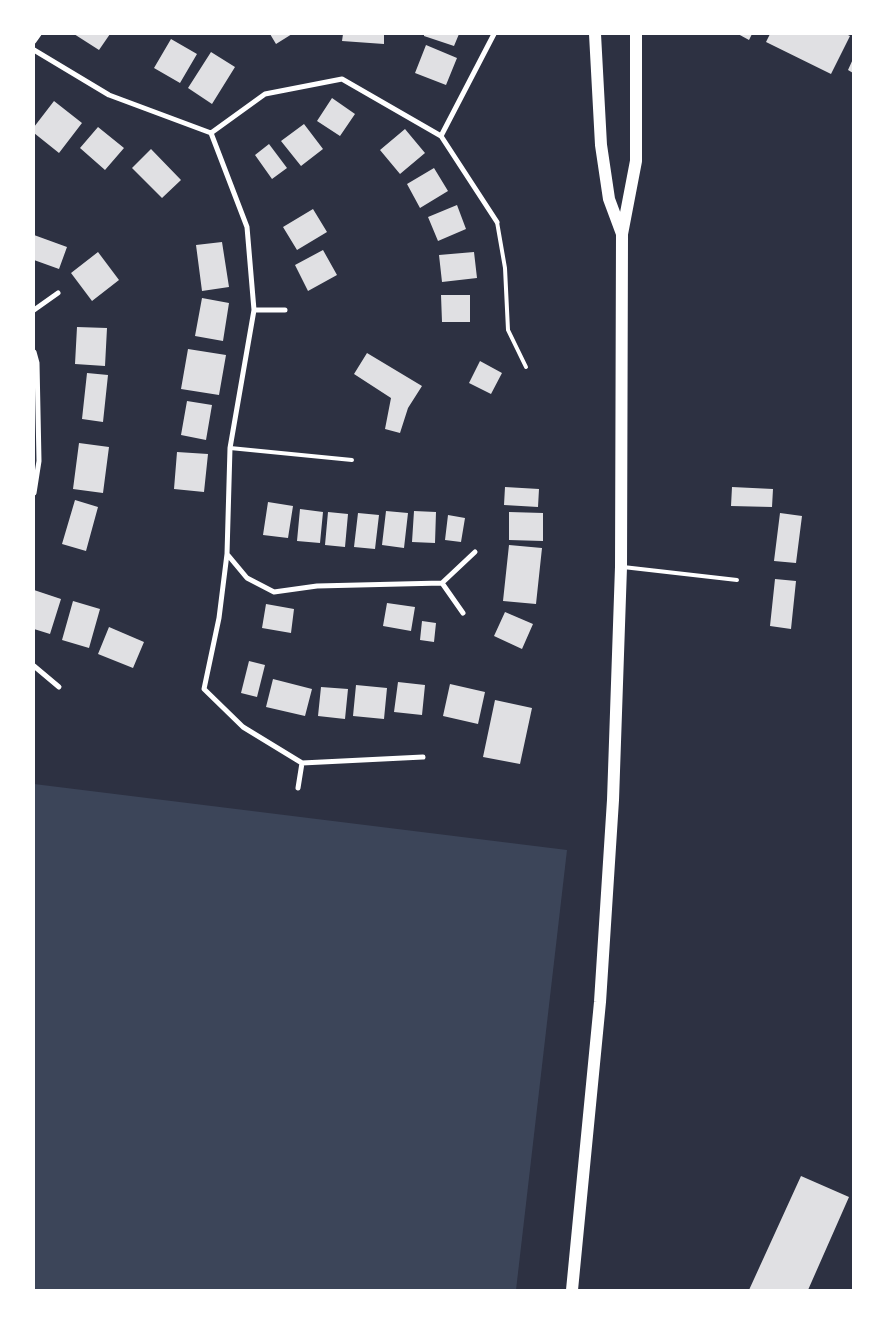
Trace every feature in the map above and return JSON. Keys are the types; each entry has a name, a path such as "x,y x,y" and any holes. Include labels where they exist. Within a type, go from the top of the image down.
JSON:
{"main road":[{"path":"595,34 600,145 610,199 622,234"},
{"path":"572,1290 600,1002 613,800 621,567 622,234 636,161 636,34"}],"street":[{"path":"34,41 39,34"},
{"path":"441,136 494,34"},
{"path":"34,50 109,96 211,133 247,227 254,310 230,448 227,554 219,618 204,689 243,727 302,763 423,757"},
{"path":"211,133 265,94 342,79 441,136 497,222"},
{"path":"34,310 58,294"},
{"path":"254,310 285,310"},
{"path":"34,352 37,363 39,461 34,493"},
{"path":"227,554 247,578 274,592 317,586 442,583 475,552"},
{"path":"442,583 463,613"},
{"path":"34,666 59,687"},
{"path":"298,788 302,763"}],"lane":[{"path":"497,222 505,268 508,330 526,367"},
{"path":"230,448 352,460"},
{"path":"621,567 736,580"}],"shaded area":[{"path":"34,784 567,850 516,1290 34,1290"}],"building":[{"path":"74,34 110,34 99,50"},
{"path":"270,34 292,34 276,44"},
{"path":"343,34 384,34 384,44 342,41"},
{"path":"424,34 459,34 454,46 424,36"},
{"path":"738,34 752,34 749,40"},
{"path":"770,34 846,34 850,36 831,74 766,42"},
{"path":"171,39 197,54 180,83 154,68"},
{"path":"426,45 457,58 446,85 415,73"},
{"path":"211,52 235,67 212,104 188,88"},
{"path":"853,59 853,73 848,70"},
{"path":"332,98 355,114 340,136 317,121"},
{"path":"54,101 82,123 59,153 34,133 34,127"},
{"path":"304,124 323,149 301,166 281,141"},
{"path":"98,127 124,148 105,170 80,148"},
{"path":"405,129 425,153 400,174 380,150"},
{"path":"269,144 287,168 272,179 255,155"},
{"path":"151,149 181,180 162,198 132,168"},
{"path":"434,168 448,191 420,208 407,184"},
{"path":"457,205 466,229 438,241 428,217"},
{"path":"313,209 327,232 297,250 283,227"},
{"path":"34,235 67,247 59,269 34,260"},
{"path":"222,242 229,287 202,291 196,245"},
{"path":"323,250 337,275 308,291 295,265"},
{"path":"98,252 119,280 92,301 71,273"},
{"path":"474,252 477,278 442,282 439,255"},
{"path":"441,295 470,295 470,322 442,322"},
{"path":"202,298 229,303 223,341 195,336"},
{"path":"77,327 107,328 105,366 75,364"},
{"path":"188,349 226,355 219,395 181,389"},
{"path":"367,353 422,386 408,408 400,433 385,429 391,398 354,374"},
{"path":"480,361 502,373 491,394 469,383"},
{"path":"87,373 108,375 103,422 82,419"},
{"path":"187,401 212,405 206,440 181,435"},
{"path":"79,443 109,447 103,493 73,489"},
{"path":"177,452 208,454 204,492 174,489"},
{"path":"505,487 539,489 538,507 504,505"},
{"path":"732,487 773,489 772,507 731,506"},
{"path":"75,500 98,507 86,551 62,544"},
{"path":"268,502 293,506 288,538 263,535"},
{"path":"300,509 323,512 320,543 297,541"},
{"path":"386,511 408,513 404,548 382,545"},
{"path":"414,511 436,512 435,543 412,542"},
{"path":"328,512 348,514 345,547 325,545"},
{"path":"509,512 543,513 543,541 509,540"},
{"path":"358,513 379,515 375,549 354,547"},
{"path":"780,513 802,516 796,563 774,561"},
{"path":"448,515 465,518 461,542 445,540"},
{"path":"509,545 542,548 536,604 503,601"},
{"path":"775,579 796,581 791,629 770,626"},
{"path":"34,590 61,599 50,634 34,629"},
{"path":"73,601 100,609 89,648 62,640"},
{"path":"387,603 415,607 411,631 383,626"},
{"path":"266,604 294,609 291,633 262,628"},
{"path":"505,612 533,624 522,649 494,636"},
{"path":"422,621 436,623 434,642 420,640"},
{"path":"109,627 144,642 133,668 98,654"},
{"path":"249,661 265,665 257,697 241,693"},
{"path":"273,679 312,689 305,716 266,707"},
{"path":"398,682 425,685 422,715 394,712"},
{"path":"450,684 485,692 478,724 443,716"},
{"path":"356,685 387,688 384,719 353,716"},
{"path":"321,687 348,689 345,719 318,716"},
{"path":"495,700 532,708 520,764 483,757"},
{"path":"801,1176 849,1197 808,1290 749,1290"}]}
